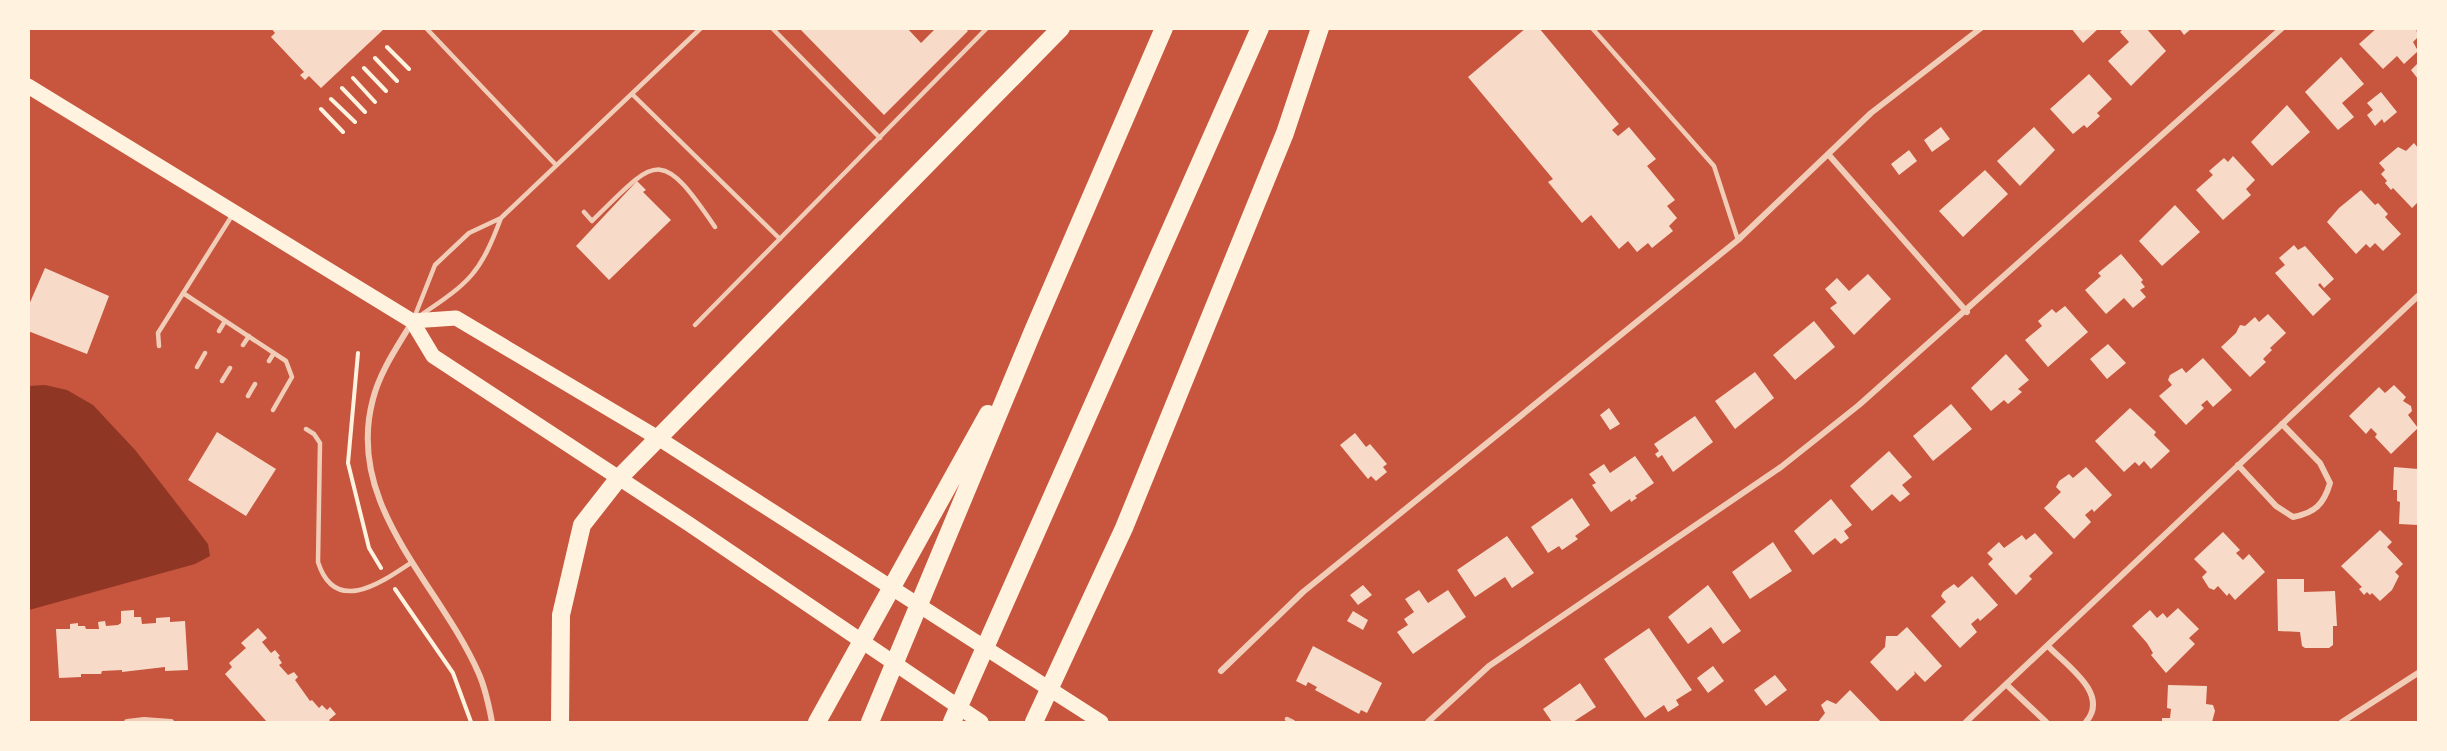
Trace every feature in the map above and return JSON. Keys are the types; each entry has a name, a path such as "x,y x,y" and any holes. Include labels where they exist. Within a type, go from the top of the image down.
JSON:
{"highway":[{"path":"560,723 561,615 582,525 618,479 1061,28"},
{"path":"870,723 1033,332 1164,28"},
{"path":"952,723 1260,28"},
{"path":"1034,723 1124,528 1285,133 1320,28"},
{"path":"817,723 1033,332"}],"main road":[{"path":"28,86 412,321 433,356 688,524 981,723"},
{"path":"412,321 456,318 658,438 1101,723"}],"street":[{"path":"1221,671 1303,592 1738,240 1871,113 1981,28"},
{"path":"1428,723 1489,666 1781,467 1859,405 1967,312 2282,28"},
{"path":"1828,154 1967,312"},
{"path":"1966,723 2418,296"},
{"path":"412,321 383,372 374,396 367,436 370,472 376,493 412,562 479,674 492,723"},
{"path":"2238,465 2276,506 2293,517 2310,514 2325,500 2330,483 2320,463 2282,424"},
{"path":"2048,646 2091,691 2095,702 2093,714 2086,723"},
{"path":"2342,723 2418,673"},
{"path":"2007,685 2046,723"},
{"path":"127,723 144,720 171,723"}],"lane":[{"path":"426,28 556,165"},
{"path":"412,321 435,265 470,233 501,218 701,28"},
{"path":"772,28 880,138"},
{"path":"695,325 987,28"},
{"path":"1592,28 1714,166 1738,240"},
{"path":"632,94 780,239"},
{"path":"584,212 592,221 633,180 651,169 663,168 678,178 693,194 715,227"},
{"path":"159,346 158,333 234,212"},
{"path":"412,321 464,286 487,255 501,218"},
{"path":"183,293 286,361 292,377 273,411"},
{"path":"219,331 225,321"},
{"path":"243,345 249,336"},
{"path":"197,367 205,353"},
{"path":"269,361 274,353"},
{"path":"222,381 230,368"},
{"path":"248,396 255,384"},
{"path":"306,429 314,434 320,443 318,562 325,578 338,589 363,590 375,586 412,562"},
{"path":"1287,719 1293,723"}],"path":[{"path":"387,47 409,69"},
{"path":"375,58 397,81"},
{"path":"364,68 386,91"},
{"path":"353,78 375,102"},
{"path":"342,88 365,112"},
{"path":"331,99 355,122"},
{"path":"321,109 343,132"}],"shaded area":[{"path":"45,385 67,390 93,405 136,451 208,544 210,556 195,564 29,610 29,386"}],"building":[{"path":"271,28 385,28 321,88 309,76 305,80 300,75 304,72 271,37 275,33"},
{"path":"799,28 907,28 921,43 936,28 965,28 968,31 884,115"},
{"path":"1526,28 1539,28 1619,124 1612,130 1618,136 1629,127 1656,159 1647,166 1675,200 1667,206 1677,218 1669,226 1673,231 1652,248 1648,243 1637,252 1628,241 1619,249 1591,215 1582,223 1548,182 1553,179 1468,77"},
{"path":"2071,28 2099,28 2083,43"},
{"path":"2124,28 2146,28 2166,51 2131,86 2108,61 2129,42 2120,32"},
{"path":"2179,28 2192,28 2184,35"},
{"path":"2377,28 2416,28 2418,37 2413,42 2418,51 2404,64 2397,56 2383,69 2359,44"},
{"path":"2341,57 2364,84 2342,103 2354,117 2338,130 2305,92"},
{"path":"2418,63 2418,79 2411,70"},
{"path":"2089,74 2112,99 2097,113 2100,116 2087,128 2084,125 2073,134 2050,109"},
{"path":"2381,92 2397,112 2384,123 2382,119 2375,126 2367,115 2373,110 2367,103"},
{"path":"2287,105 2310,132 2272,166 2251,142"},
{"path":"1941,127 1950,139 1932,152 1924,140"},
{"path":"2034,127 2055,150 2020,186 1997,161"},
{"path":"2414,143 2418,148 2418,202 2412,208 2385,183 2387,181 2381,174 2385,170 2379,163 2398,147 2406,151"},
{"path":"1909,150 1917,161 1899,175 1891,164"},
{"path":"2233,156 2255,180 2246,189 2251,195 2223,220 2196,190 2213,175 2209,171 2224,158 2228,162"},
{"path":"1985,170 2008,194 1963,237 1939,211"},
{"path":"637,181 646,190 643,192 671,220 609,280 576,246"},
{"path":"2361,190 2375,205 2378,203 2388,214 2385,217 2401,234 2383,251 2375,243 2370,248 2366,244 2356,254 2327,222 2339,208"},
{"path":"2175,205 2200,232 2162,266 2139,241"},
{"path":"2294,245 2298,250 2305,246 2334,279 2324,288 2320,283 2318,285 2331,299 2313,316 2275,273 2285,265 2279,258"},
{"path":"2121,254 2143,280 2141,282 2145,287 2140,290 2146,297 2133,308 2124,298 2106,314 2085,290 2101,276 2098,273"},
{"path":"45,268 109,296 87,354 28,331 28,307"},
{"path":"1868,274 1891,299 1854,335 1830,308 1837,303 1825,289 1837,278 1849,291"},
{"path":"2065,306 2088,332 2048,367 2025,340 2042,326 2038,321 2052,309 2056,313"},
{"path":"2268,314 2286,333 2270,348 2272,350 2263,359 2266,362 2250,377 2221,347 2236,333 2240,325 2245,326 2255,317 2259,322"},
{"path":"1814,321 1835,347 1795,380 1773,355"},
{"path":"2108,344 2126,363 2107,379 2090,359"},
{"path":"2006,354 2029,380 2018,389 2022,392 2008,404 2004,400 1991,411 1971,388"},
{"path":"2203,358 2232,390 2213,407 2207,400 2201,405 2204,408 2186,425 2159,396 2172,385 2168,380 2170,375 2182,368 2186,373"},
{"path":"1755,372 1774,398 1735,429 1715,401"},
{"path":"2394,385 2406,397 2403,401 2411,406 2412,411 2408,415 2418,428 2391,454 2375,437 2377,434 2371,428 2366,434 2349,416 2379,387 2385,393"},
{"path":"1951,404 1972,429 1933,461 1913,436"},
{"path":"1609,408 1620,424 1610,430 1600,415"},
{"path":"2130,408 2156,432 2154,435 2170,451 2151,469 2144,461 2139,466 2135,462 2124,472 2095,441"},
{"path":"1695,416 1713,442 1673,472 1662,455 1658,458 1655,454 1659,451 1654,444"},
{"path":"217,432 276,469 246,516 188,480"},
{"path":"1355,433 1366,447 1370,444 1387,464 1383,467 1387,472 1376,481 1371,476 1368,479 1340,445"},
{"path":"1889,451 1912,477 1902,485 1910,494 1900,502 1892,494 1872,511 1850,486"},
{"path":"1635,456 1654,483 1635,496 1637,498 1631,502 1630,499 1611,512 1592,485 1596,483 1589,474 1604,464 1610,473"},
{"path":"2086,467 2112,495 2094,512 2092,509 2085,515 2091,522 2074,539 2044,508 2061,492 2056,487 2059,481 2069,474 2073,478"},
{"path":"2394,467 2418,469 2418,525 2399,524 2400,502 2397,501 2397,490 2393,490"},
{"path":"1572,498 1590,525 1575,536 1578,539 1562,550 1559,546 1548,553 1531,527"},
{"path":"1831,499 1852,525 1844,531 1849,538 1841,544 1835,538 1813,555 1794,531"},
{"path":"2380,530 2392,542 2387,547 2403,564 2395,572 2399,576 2392,590 2380,601 2372,593 2370,595 2367,592 2364,595 2359,589 2362,587 2341,566"},
{"path":"2223,532 2240,550 2236,553 2243,560 2249,554 2265,572 2235,600 2229,593 2227,596 2218,586 2214,590 2209,588 2202,577 2207,572 2194,559"},
{"path":"2035,533 2053,553 2029,576 2032,579 2016,595 1988,564 1993,559 1987,553 1999,542 2004,548 2022,535 2026,540"},
{"path":"1507,536 1534,573 1512,588 1505,577 1475,597 1457,570"},
{"path":"1773,542 1792,571 1750,599 1732,572"},
{"path":"1972,576 1998,605 1980,621 1978,618 1971,624 1977,632 1960,648 1931,616 1946,602 1941,596 1943,592 1954,584 1958,588"},
{"path":"2277,579 2304,579 2304,592 2335,591 2337,626 2333,626 2333,645 2329,648 2305,648 2302,646 2300,632 2278,631"},
{"path":"1363,585 1372,595 1358,605 1350,595"},
{"path":"1708,585 1741,631 1723,644 1711,627 1688,644 1668,617"},
{"path":"1419,590 1428,603 1448,590 1466,617 1413,654 1397,632 1408,625 1404,619 1414,612 1405,599"},
{"path":"2178,608 2199,629 2189,638 2195,644 2166,673 2151,655 2153,653 2147,643 2132,626 2150,610 2157,618 2163,613 2167,618"},
{"path":"134,610 134,617 141,617 142,624 156,623 156,618 170,617 170,622 185,621 188,670 165,671 165,667 122,672 122,670 102,671 101,674 81,674 81,677 59,678 56,629 70,629 70,624 78,623 78,626 85,626 86,629 99,629 98,622 105,621 106,626 118,625 121,623 121,611"},
{"path":"1353,611 1368,620 1363,630 1347,621"},
{"path":"1907,627 1942,666 1925,682 1914,671 1915,674 1897,691 1870,662 1885,647 1886,636 1897,636"},
{"path":"258,628 267,638 262,642 271,653 275,650 280,656 278,657 282,663 279,665 288,675 294,672 298,677 295,680 310,701 312,700 319,708 322,705 327,710 330,707 336,714 329,720 331,722 267,722 225,674 232,667 229,663 246,648 241,643"},
{"path":"1649,628 1692,690 1676,700 1679,705 1668,712 1664,705 1645,718 1604,659"},
{"path":"1313,646 1382,683 1367,713 1361,710 1359,714 1315,690 1317,687 1308,682 1306,686 1296,681"},
{"path":"1713,666 1724,681 1708,693 1697,678"},
{"path":"1775,675 1787,690 1766,706 1754,690"},
{"path":"1580,683 1596,707 1573,722 1552,722 1543,709"},
{"path":"2168,685 2207,686 2206,704 2213,705 2215,711 2212,722 2162,722 2162,718 2170,718 2171,709 2167,708"},
{"path":"1850,690 1881,722 1818,722 1825,713 1821,705 1827,700 1836,704"}]}
